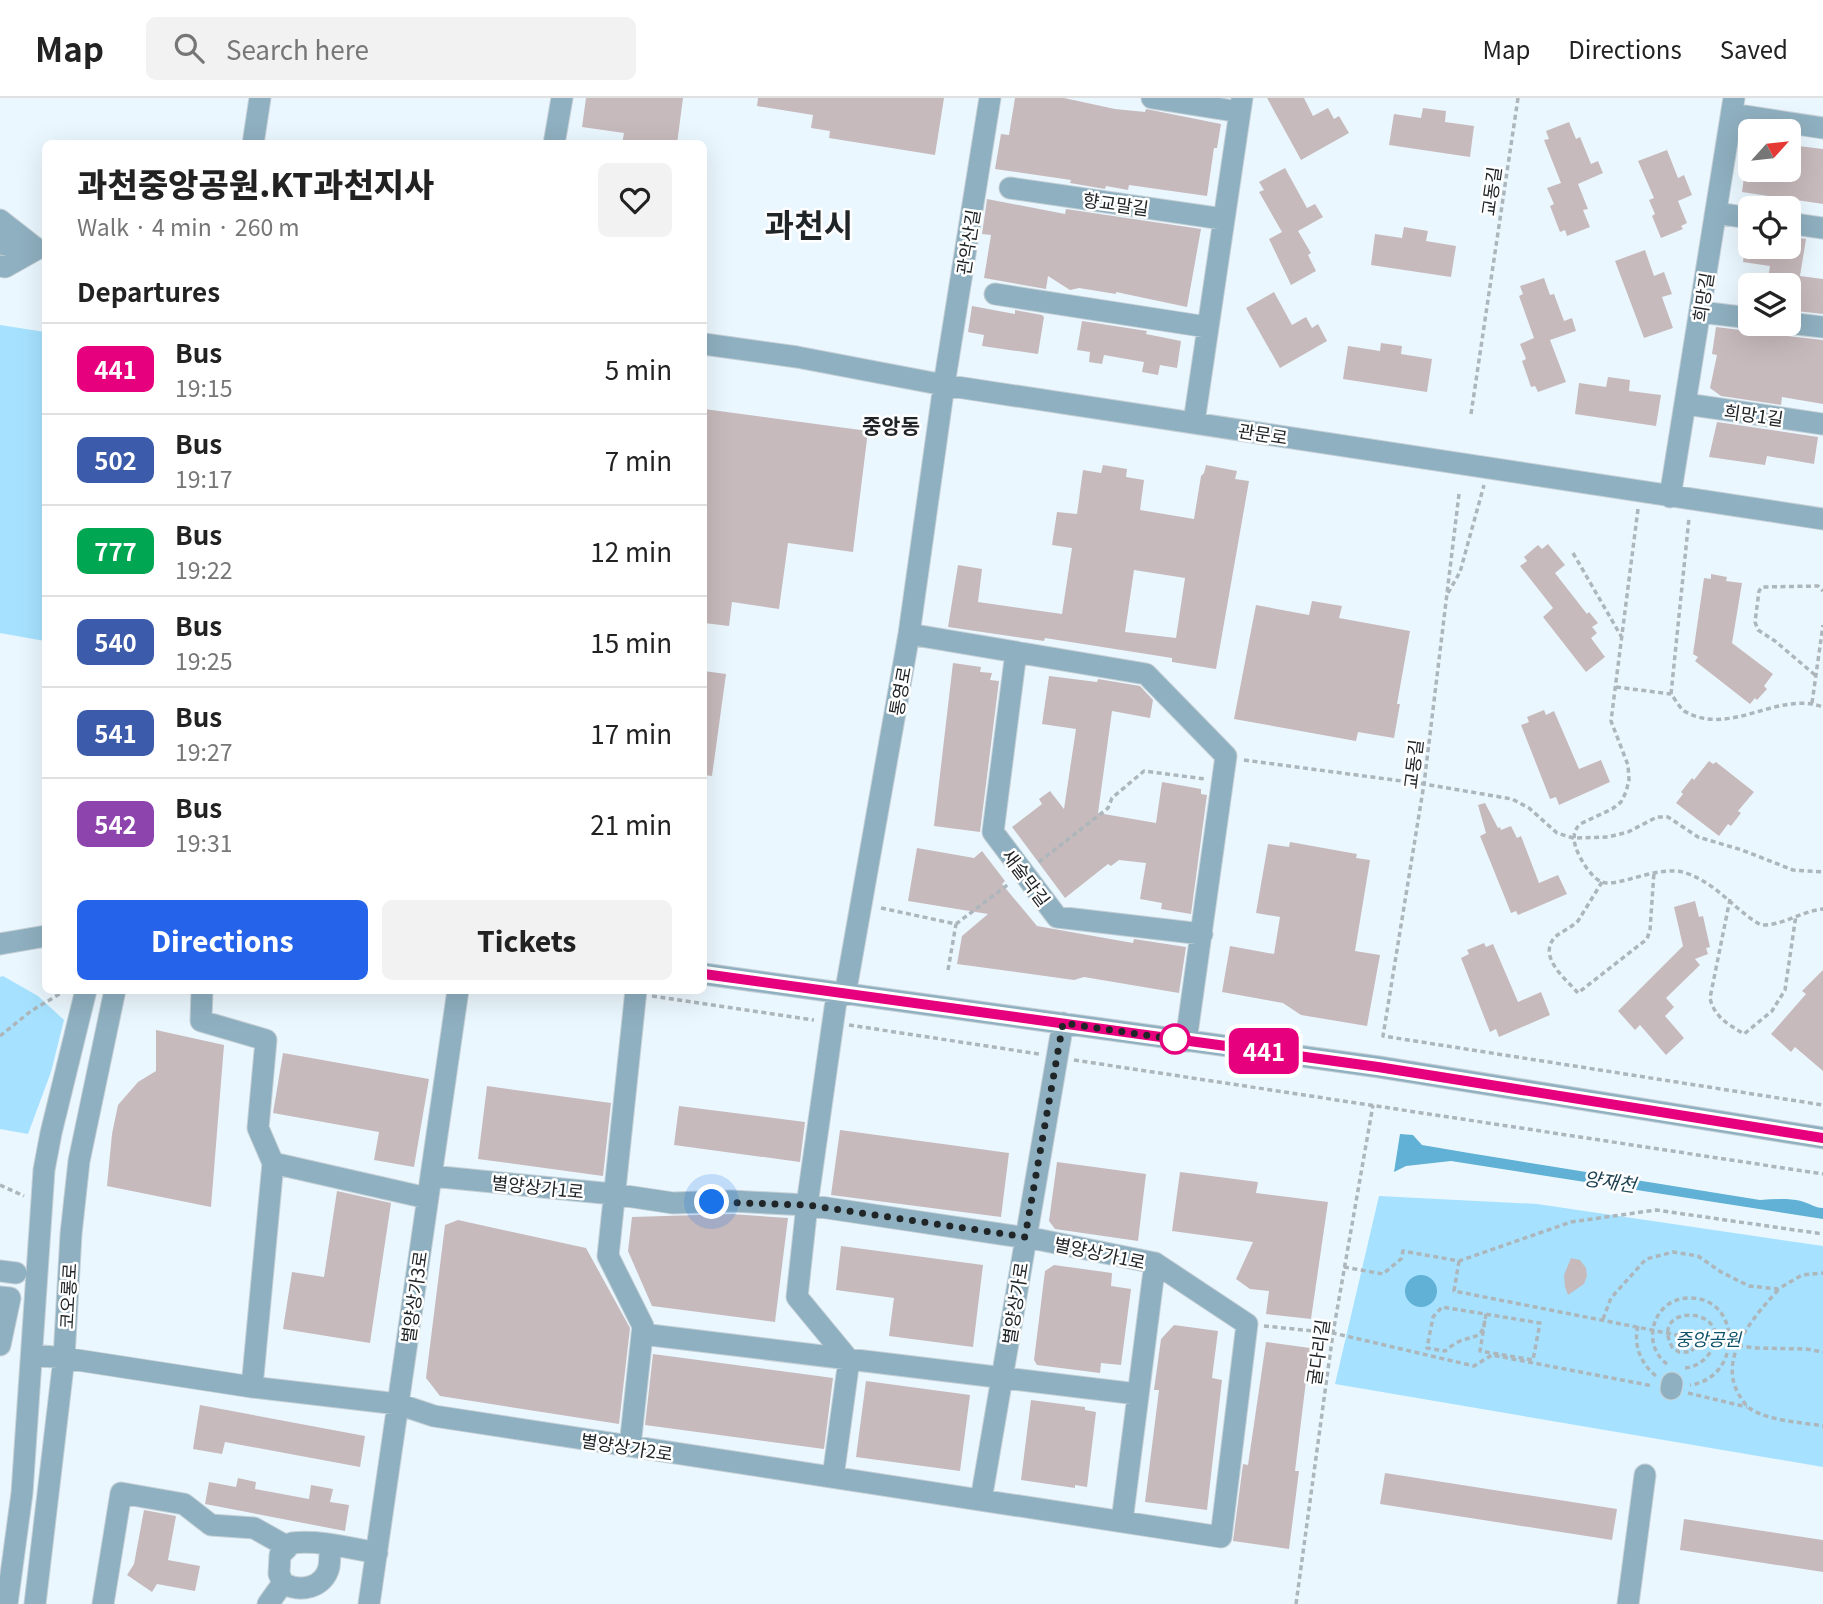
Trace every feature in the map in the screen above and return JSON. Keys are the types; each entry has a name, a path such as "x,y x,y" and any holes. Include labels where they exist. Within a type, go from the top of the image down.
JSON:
{"street":[{"path":"254,140 260,98"},
{"path":"555,140 562,98"},
{"name":"관악산길","path":"944,385 990,98"},
{"path":"1152,98 1241,105 1194,422"},
{"path":"1733,106 1823,128"},
{"name":"희망길","path":"1670,496 1733,106"},
{"name":"향교말길","path":"1010,188 1223,219"},
{"path":"1716,213 1738,216"},
{"path":"0,220 41,250"},
{"path":"1801,225 1823,228"},
{"path":"0,244 41,250"},
{"path":"0,266 5,267 41,250"},
{"path":"995,294 1206,327"},
{"path":"1700,312 1738,317"},
{"path":"1801,324 1823,327"},
{"name":"관문로","path":"707,344 797,357 944,385 1823,519"},
{"name":"통영로","path":"849,1360 797,1297 832,1023 841,994 909,634 944,385"},
{"name":"희망1길","path":"1686,404 1823,425"},
{"path":"909,634 1146,674 1226,756 1186,1041"},
{"name":"새술막길","path":"1016,652 993,832 1058,917 1202,934"},
{"path":"0,944 42,937"},
{"path":"707,974 1378,1067 1823,1138"},
{"path":"6,1604 22,1493 44,1170 85,994"},
{"name":"코오롱로","path":"35,1604 64,1357 71,1234 79,1161 114,994"},
{"path":"202,994 201,1021 266,1040 258,1128 273,1163 252,1387"},
{"name":"별양상가3로","path":"369,1604 457,994"},
{"path":"630,1446 643,1326 608,1256 636,994"},
{"name":"별양상가로","path":"981,1500 1063,1023"},
{"path":"273,1163 427,1198"},
{"name":"별양상가1로","path":"431,1176 613,1194 673,1203 731,1201 807,1205 1025,1237 1155,1263 1247,1324"},
{"path":"1122,1521 1155,1263"},
{"path":"0,1297 10,1298 0,1345"},
{"name":"별양상가2로","path":"33,1355 64,1357 252,1387 398,1404 434,1416 1221,1537 1247,1324"},
{"path":"642,1334 1137,1394"},
{"path":"832,1477 849,1360"},
{"path":"1628,1604 1645,1475"},
{"path":"103,1604 121,1493 184,1504 211,1525 254,1528 288,1547"},
{"path":"330,1545 328,1570 321,1580 311,1587 300,1589 283,1583 279,1574 280,1555 292,1543 309,1541 377,1553"},
{"path":"268,1604 283,1583"}],"path":[{"name":"교동길","path":"1471,414 1518,98"},
{"path":"1447,595 1460,572 1484,485"},
{"name":"교동길","path":"1459,494 1424,784 1383,1035 1823,1105"},
{"path":"1637,509 1611,721 1628,765 1629,780 1626,792 1612,809 1576,828 1573,838 1579,854 1593,876 1602,882 1654,872 1684,872 1706,882 1761,925 1780,923 1796,915 1823,909"},
{"path":"1689,518 1671,694 1682,710 1721,720 1760,713 1786,704 1812,703 1823,707"},
{"path":"1573,553 1622,637"},
{"path":"1815,675 1775,641 1760,633 1755,622 1759,591 1762,587 1818,586 1823,591"},
{"path":"1812,703 1823,625"},
{"path":"1616,687 1671,694"},
{"path":"1226,756 1512,799 1529,808 1557,833 1573,838 1608,837 1628,832 1657,817 1668,817 1698,837 1742,850 1793,870 1823,872"},
{"path":"948,970 950,945 956,924 1108,808 1112,798 1144,771 1223,782"},
{"path":"1602,882 1573,926 1558,934 1551,942 1548,953 1553,965 1578,993 1647,939 1654,872"},
{"path":"1730,899 1710,998 1719,1017 1744,1034 1772,1011 1785,990 1796,915"},
{"path":"881,908 956,924"},
{"path":"0,1036 61,994"},
{"path":"649,994 1823,1174"},
{"name":"굴다리길","path":"1296,1604 1333,1333 1373,1105"},
{"path":"1344,1268 1383,1274 1401,1259 1403,1251 1459,1261 1571,1222 1656,1210 1823,1234"},
{"path":"1603,1320 1611,1298 1646,1259 1674,1252 1698,1256 1721,1272 1749,1286 1779,1288"},
{"path":"1459,1261 1454,1291 1682,1336 1690,1333 1715,1342 1823,1352"},
{"path":"1747,1407 1734,1386 1732,1362 1737,1345 1758,1312 1779,1288 1802,1275 1823,1273"},
{"path":"1638,1326 1636,1342 1640,1357 1648,1369 1672,1376 1699,1383 1711,1376 1727,1356 1730,1344 1728,1326 1721,1314 1712,1306 1689,1298 1667,1305 1655,1320 1651,1339 1654,1349 1672,1376"},
{"path":"1484,1324 1475,1339 1461,1341 1445,1351 1427,1348 1433,1317 1443,1307 1486,1314 1540,1323 1533,1360 1480,1351 1486,1314"},
{"path":"1672,1376 1699,1364 1712,1350 1715,1342 1714,1329 1699,1315 1687,1314 1671,1323 1667,1333 1672,1347 1679,1352 1691,1352 1695,1337"},
{"path":"1247,1324 1333,1333 1474,1366 1492,1356 1672,1376 1773,1417 1823,1426"},
{"path":"1682,1336 1679,1342 1683,1346 1695,1337"}],"green space":[{"path":"0,325 42,332 42,640 0,633"},
{"path":"3,976 38,996 64,1020 51,1072 28,1134 0,1129 0,977"},
{"name":"중앙공원","path":"1379,1196 1537,1204 1823,1246 1823,1467 1335,1384"}],"water":[{"name":"양재천","path":"1400,1134 1413,1135 1422,1145 1469,1153 1760,1200 1801,1201 1823,1208 1823,1219 1451,1161 1406,1166 1394,1172"},
{"path":"1421,1275 1432,1280 1437,1291 1432,1302 1421,1307 1410,1302 1405,1291 1410,1280"}],"building":[{"path":"586,98 683,98 678,140 623,140 624,133 582,127"},
{"path":"758,98 944,98 935,155 829,138 830,131 811,128 813,115 757,106"},
{"path":"1015,98 1064,98 1115,109 1145,112 1146,109 1221,124 1217,148 1214,148 1207,196 1129,185 1128,190 1106,186 1105,189 1070,183 1071,180 995,169 1001,134 1009,135"},
{"path":"1267,98 1304,98 1313,116 1328,108 1334,119 1339,116 1349,133 1301,160"},
{"path":"1423,108 1446,111 1445,122 1474,126 1470,157 1389,145 1394,114 1421,118"},
{"path":"1569,122 1576,139 1580,137 1591,164 1598,161 1603,173 1578,184 1588,209 1583,210 1590,227 1567,236 1565,230 1560,232 1550,206 1554,204 1547,188 1561,183 1544,140 1549,139 1546,131"},
{"path":"1801,146 1823,149 1823,204 1801,201 1801,196 1769,196 1742,192 1743,182 1801,182"},
{"path":"1667,150 1678,178 1684,175 1692,195 1678,201 1687,223 1681,226 1683,229 1661,238 1649,200 1654,198 1638,161"},
{"path":"1285,168 1307,208 1315,204 1323,217 1298,231 1311,253 1308,255 1316,271 1291,285 1269,239 1282,232 1259,192 1264,190 1259,182"},
{"path":"987,199 1065,214 1066,209 1201,229 1187,307 1116,292 1079,288 1070,290 1048,276 1046,289 984,278 991,235 982,234"},
{"path":"1404,227 1428,231 1426,241 1456,246 1451,277 1371,265 1375,234 1402,238"},
{"path":"1801,238 1806,239 1800,273 1769,273 1770,266 1743,262 1743,259 1801,259"},
{"path":"1645,250 1654,276 1664,272 1672,294 1662,297 1673,328 1644,338 1615,261"},
{"path":"1801,276 1823,279 1823,314 1801,311"},
{"path":"1544,278 1550,295 1554,294 1564,321 1572,318 1576,331 1550,340 1566,382 1538,392 1535,386 1531,387 1522,361 1526,359 1520,344 1534,338 1519,296 1523,294 1520,286"},
{"path":"1274,292 1292,325 1306,317 1312,328 1318,324 1327,341 1280,368 1246,308"},
{"path":"972,306 1015,314 1015,310 1042,315 1044,317 1038,354 982,346 984,335 968,332"},
{"path":"1082,321 1147,331 1146,334 1181,341 1177,368 1160,365 1158,375 1142,372 1144,362 1104,355 1102,364 1089,362 1090,352 1077,350"},
{"path":"1716,327 1738,330 1738,336 1787,336 1823,340 1823,404 1782,397 1781,405 1721,396 1710,388 1717,355 1712,354"},
{"path":"1381,343 1402,346 1401,354 1432,359 1427,392 1343,379 1348,346 1380,351"},
{"path":"1608,377 1630,380 1629,391 1661,395 1656,426 1575,414 1579,383 1606,387"},
{"path":"707,409 868,431 853,552 788,543 779,609 732,602 729,626 707,623"},
{"path":"1717,422 1818,437 1814,464 1767,456 1765,465 1709,457"},
{"path":"1103,465 1127,469 1126,477 1144,480 1140,510 1194,519 1201,476 1206,465 1237,471 1235,479 1249,481 1216,669 1172,662 1172,658 1045,638 1044,641 948,627 958,565 982,569 978,602 1062,614 1072,548 1052,545 1057,512 1077,514 1083,470 1101,473","holes":["1134,570 1185,578 1176,638 1125,632"]},
{"path":"1548,544 1565,565 1555,573 1587,614 1589,612 1598,623 1592,627 1597,633 1591,638 1605,657 1586,672 1543,617 1553,608 1520,566 1527,561 1524,557 1538,545 1542,549"},
{"path":"1711,574 1727,577 1726,581 1742,583 1732,643 1773,674 1764,686 1767,689 1750,704 1695,661 1698,657 1693,654 1704,578 1711,579"},
{"path":"1312,601 1342,606 1339,618 1410,631 1394,738 1358,732 1356,741 1234,719 1256,605 1309,615"},
{"path":"953,663 981,667 980,672 992,673 990,680 999,681 980,832 934,826"},
{"path":"707,671 726,674 712,776 707,775"},
{"path":"1049,676 1097,682 1098,679 1140,686 1153,700 1150,718 1112,711 1098,813 1156,823 1162,782 1201,789 1201,794 1207,795 1191,914 1161,909 1162,903 1140,899 1146,863 1119,860 1111,866 1108,864 1065,898 1012,827 1042,804 1039,799 1050,791 1064,809 1076,729 1042,724"},
{"path":"1544,710 1546,715 1554,711 1579,769 1601,760 1610,782 1559,805 1556,797 1550,799 1521,725 1529,722 1527,717"},
{"path":"1709,761 1713,764 1716,762 1754,792 1738,811 1741,813 1731,826 1728,824 1719,836 1676,803 1692,778 1694,780"},
{"path":"1485,803 1498,828 1501,830 1511,826 1517,838 1521,836 1539,883 1558,875 1567,894 1518,915 1516,911 1511,913 1480,836 1486,833 1478,805"},
{"path":"1290,842 1357,854 1356,858 1370,860 1355,951 1380,955 1367,1026 1301,1015 1283,1003 1222,992 1230,946 1274,954 1280,917 1256,913 1268,844 1289,847"},
{"path":"917,848 974,858 982,851 1005,881 1002,884 1037,926 1133,943 1134,939 1186,947 1179,993 1084,977 1074,980 957,964 962,936 988,914 908,901"},
{"path":"1695,901 1699,917 1703,916 1710,947 1706,948 1708,954 1695,959 1700,965 1666,998 1674,1007 1665,1016 1684,1038 1666,1055 1640,1025 1635,1030 1618,1011 1683,946 1674,907"},
{"path":"1484,943 1486,947 1493,944 1518,1002 1541,992 1550,1015 1499,1037 1496,1029 1490,1032 1461,958 1469,954 1467,950"},
{"path":"1823,970 1823,1071 1795,1047 1791,1052 1771,1034 1806,994 1802,991"},
{"path":"156,1030 224,1045 211,1207 107,1186 118,1105 138,1082 156,1071"},
{"path":"283,1053 429,1079 414,1167 374,1160 379,1132 273,1113"},
{"path":"487,1086 611,1103 603,1176 478,1159"},
{"path":"679,1106 805,1122 800,1162 674,1145"},
{"path":"840,1130 1009,1153 1001,1217 831,1195"},
{"path":"1057,1162 1146,1174 1138,1241 1055,1229 1049,1221"},
{"path":"1180,1172 1258,1182 1256,1193 1328,1202 1311,1319 1266,1314 1269,1291 1250,1289 1236,1279 1253,1242 1172,1231"},
{"path":"337,1191 391,1203 370,1343 283,1329 292,1272 324,1277"},
{"path":"731,1214 788,1218 775,1322 652,1306 628,1251 632,1217"},
{"path":"458,1220 586,1248 630,1328 619,1424 440,1396 426,1378 445,1225"},
{"path":"841,1246 983,1265 973,1347 889,1336 894,1298 836,1290"},
{"path":"1571,1258 1580,1260 1586,1268 1587,1276 1584,1284 1568,1295 1564,1275"},
{"path":"1054,1265 1112,1273 1111,1286 1131,1289 1121,1365 1101,1363 1100,1373 1037,1365 1034,1360 1045,1271"},
{"path":"1174,1325 1218,1331 1212,1378 1222,1380 1207,1510 1145,1502 1159,1390 1154,1390 1161,1339"},
{"path":"1266,1342 1310,1348 1295,1471 1299,1471 1289,1549 1233,1541 1243,1464 1248,1465"},
{"path":"653,1354 833,1378 824,1449 645,1425"},
{"path":"866,1381 970,1395 960,1471 856,1457"},
{"path":"1031,1400 1085,1407 1085,1410 1096,1412 1087,1487 1075,1485 1075,1488 1021,1480"},
{"path":"200,1405 365,1436 360,1467 225,1442 222,1454 193,1449"},
{"path":"1385,1473 1617,1509 1612,1540 1380,1504"},
{"path":"238,1478 256,1482 255,1489 309,1499 311,1485 333,1489 330,1502 349,1505 345,1531 205,1504 209,1482 236,1487"},
{"path":"144,1510 176,1516 168,1560 200,1566 195,1591 157,1584 152,1592 127,1575 134,1564"},
{"path":"1684,1519 1823,1540 1823,1572 1680,1550"}],"bus line":[{"name":"441","path":"707,974 1378,1067 1823,1138"}],"district":[{"name":"과천시","path":"809,223"},
{"name":"중앙동","path":"891,425"}],"route":[{"path":"712,1202 807,1205 1025,1237 1063,1023 1186,1041 1175,1039"}]}
